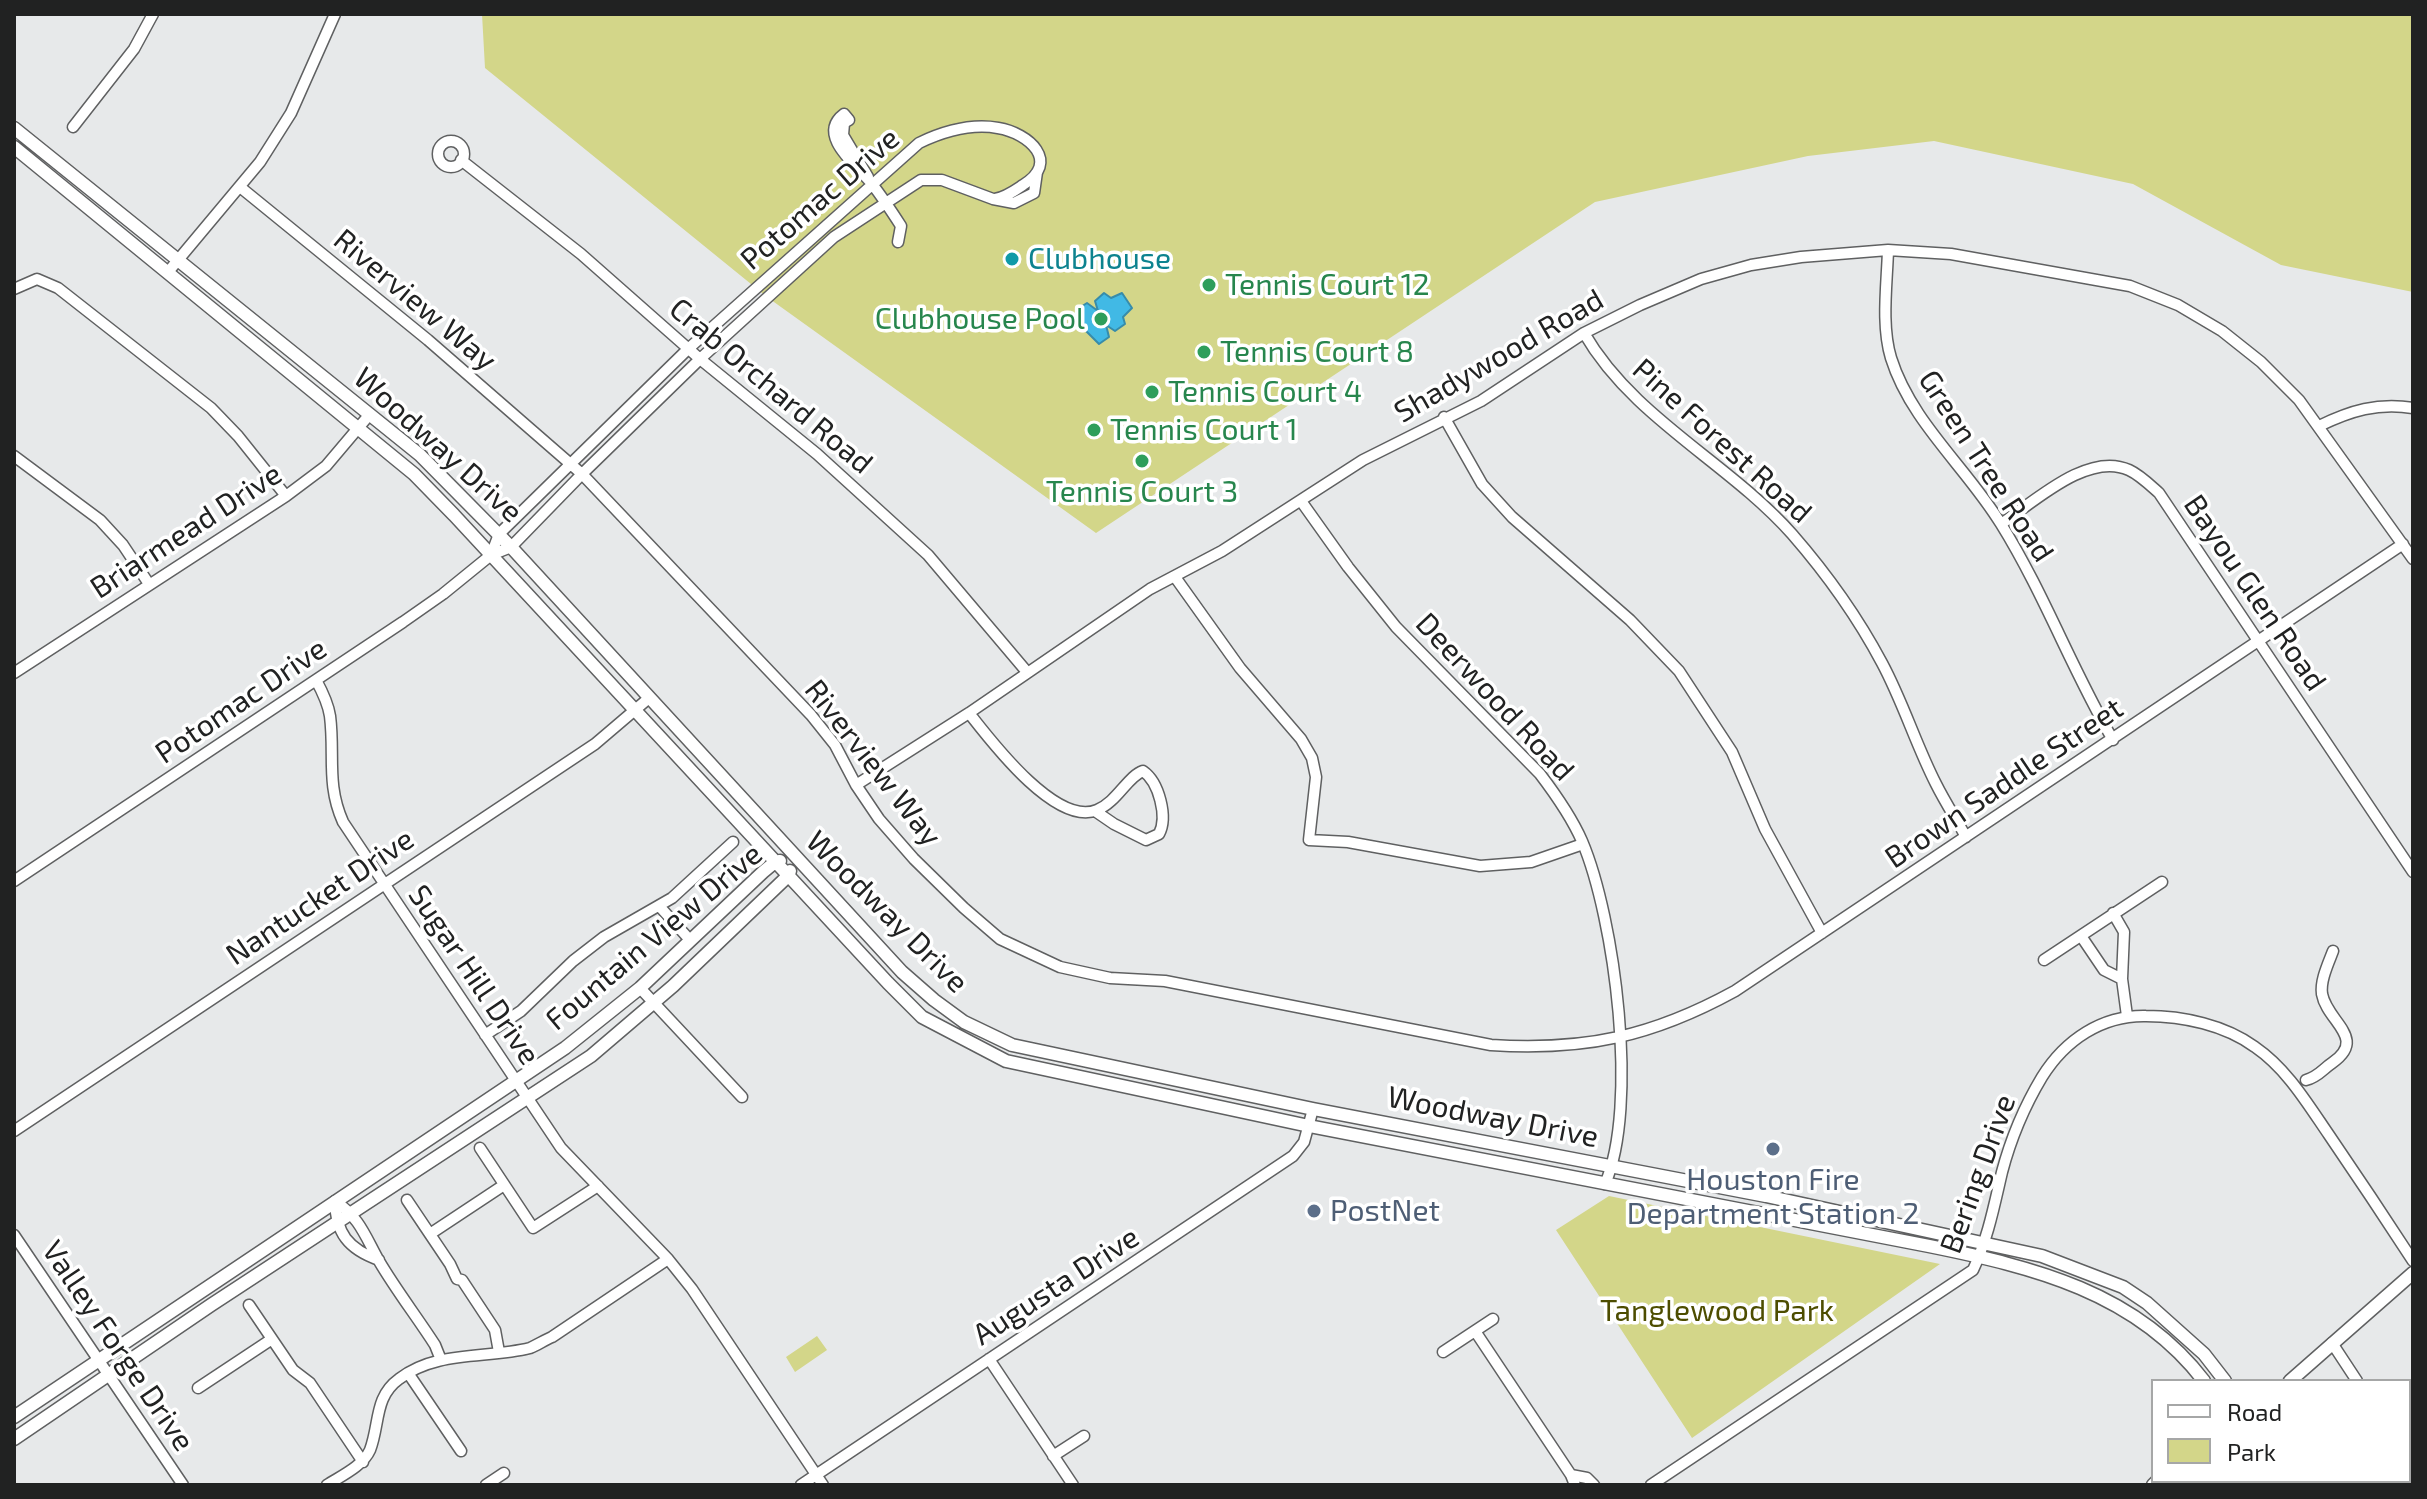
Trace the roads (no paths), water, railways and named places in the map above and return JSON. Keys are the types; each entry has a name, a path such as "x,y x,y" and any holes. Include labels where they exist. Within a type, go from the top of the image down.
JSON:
{"main road":[{"name":"Woodway Drive","path":"14,128 420,455 499,534 902,972 964,1022 1012,1045 1313,1109 1766,1196 1986,1242 2067,1264 2123,1287 2159,1313 2204,1354 2223,1379"},
{"name":"Woodway Drive","path":"14,147 356,430 414,474 922,1017 1006,1061 1154,1095 1979,1257 2068,1281 2120,1308 2179,1352 2202,1379"},
{"name":"Fountain View Drive","path":"14,1417 565,1048 640,988 775,862 796,859"},
{"name":"Fountain View Drive","path":"14,1439 591,1056 653,1004 788,876 796,859"},
{"path":"888,983 902,972"},
{"path":"1154,1095 1159,1077"},
{"path":"1451,1153 1454,1136"},
{"path":"1719,1207 1722,1187"},
{"path":"1763,1216 1766,1196"},
{"path":"2292,1379 2413,1273"},
{"path":"2120,1308 2123,1287"}],"street":[{"path":"73,127 134,49 153,14"},
{"path":"168,272 260,162 291,113 335,14"},
{"path":"870,181 856,170 833,130 844,114 849,120 844,123 843,135 901,226 898,242"},
{"name":"Potomac Drive","path":"14,881 443,594 491,555 511,547 700,359 834,237 921,180 942,180 993,199 1004,197 1028,182 1037,172 1040,160 1035,146 1022,135 998,128 966,127 944,131 919,143 870,181 688,349 499,534 491,555"},
{"name":"Crab Orchard Road","path":"461,160 554,232 688,349 817,454 928,555 1027,672"},
{"name":"Riverview Way","path":"240,187 428,340 582,474 811,715 835,745 879,819 905,849 1000,939 1060,967 1110,978 1165,981 1491,1045 1534,1048 1620,1038"},
{"name":"Shadywood Road","path":"856,785 969,713 1150,589 1301,501 1363,460 1481,401 1584,333 1701,279 1739,268 1801,257 1888,250 1951,254 2130,286 2178,305 2261,362 2299,400 2413,559"},
{"name":"Green Tree Road","path":"1888,250 1886,313 1890,355 1901,386 2001,524 2043,601 2085,692 2113,740"},
{"path":"14,289 37,279 58,288 211,408 286,496"},
{"name":"Pine Forest Road","path":"1584,333 1600,360 1628,392 1754,494 1792,534 1838,591 1882,662 1936,783 1966,837"},
{"path":"2319,426 2348,412 2374,407 2394,405 2413,408"},
{"name":"Briarmead Drive","path":"15,670 286,496 326,466 370,414"},
{"path":"1444,417 1482,484 1512,517 1630,620 1679,671 1732,752 1765,829 1822,933"},
{"path":"14,456 100,520 123,545 149,584"},
{"name":"Bayou Glen Road","path":"2001,524 2076,473 2115,465 2130,470 2159,493 2413,872"},
{"name":"Deerwood Road","path":"1301,501 1396,627 1540,774 1565,809 1583,844 1607,931 1620,1038 1622,1101 1613,1166 1605,1184"},
{"name":"Brown Saddle Street","path":"1620,1038 1698,1011 1766,972 2403,544"},
{"path":"1175,577 1240,668 1301,739 1312,758 1316,777 1309,840 1348,842 1480,866 1531,862 1583,844"},
{"name":"Sugar Hill Drive","path":"316,680 330,714 330,772 335,803 343,822 561,1148 668,1259 703,1305 823,1485"},
{"name":"Nantucket Drive","path":"14,1131 595,744 649,698"},
{"path":"969,713 1004,756 1057,803 1082,813 1095,811 1118,796 1136,773 1143,771 1150,776 1164,822 1159,834 1146,840 1095,811"},
{"path":"485,1035 521,1011 565,968 604,937 660,907 684,889 733,842"},
{"path":"2044,960 2162,882"},
{"path":"660,907 690,940"},
{"path":"2113,913 2124,932 2122,979 2127,1016"},
{"path":"2081,936 2104,970 2122,979"},
{"path":"2296,1088 2343,1055 2347,1043 2321,990 2333,951"},
{"path":"640,988 742,1097"},
{"name":"Bering Drive","path":"1651,1485 1973,1270 1986,1242 2013,1137 2023,1110 2043,1076 2076,1039 2090,1029 2127,1016 2170,1016 2199,1023 2239,1037 2264,1053 2296,1088 2413,1261"},
{"name":"Augusta Drive","path":"801,1485 1293,1156 1304,1142 1313,1109"},
{"path":"480,1148 533,1228 598,1186"},
{"path":"430,1234 504,1185"},
{"path":"407,1200 457,1279 462,1280 495,1330 499,1352"},
{"path":"335,1201 352,1213 435,1345 441,1360"},
{"path":"335,1201 336,1223 359,1253 379,1260"},
{"name":"Valley Forge Drive","path":"14,1235 183,1485"},
{"path":"327,1485 363,1462 370,1451 380,1403 389,1388 408,1373 441,1360 531,1347 552,1337 668,1259"},
{"path":"249,1305 293,1370 310,1383 363,1462"},
{"path":"1443,1352 1493,1319"},
{"path":"1475,1331 1573,1480 1587,1478 1594,1485"},
{"path":"198,1388 272,1339"},
{"path":"2332,1343 2356,1379"},
{"path":"989,1359 1073,1485"},
{"path":"408,1373 461,1451"},
{"path":"1053,1456 1084,1436"},
{"path":"486,1485 504,1473"}],"water":[{"name":"Clubhouse Pool","path":"1104,293 1111,298 1122,293 1132,308 1123,317 1125,324 1115,331 1106,325 1109,337 1099,344 1084,329 1076,310 1087,303 1098,311 1095,301"}],"place":[{"name":"Clubhouse","path":"1012,259"},
{"name":"Tennis Court 12","path":"1209,285"},
{"name":"Clubhouse Pool","path":"1101,319"},
{"name":"Tennis Court 8","path":"1204,352"},
{"name":"Tennis Court 4","path":"1152,392"},
{"name":"Tennis Court 1","path":"1094,430"},
{"name":"Tennis Court 3","path":"1142,461"},
{"name":"Houston Fire Department Station 2","path":"1773,1149"},
{"name":"PostNet","path":"1314,1211"}],"park label":[{"name":"Tanglewood Park","path":"1717,1311"}]}
